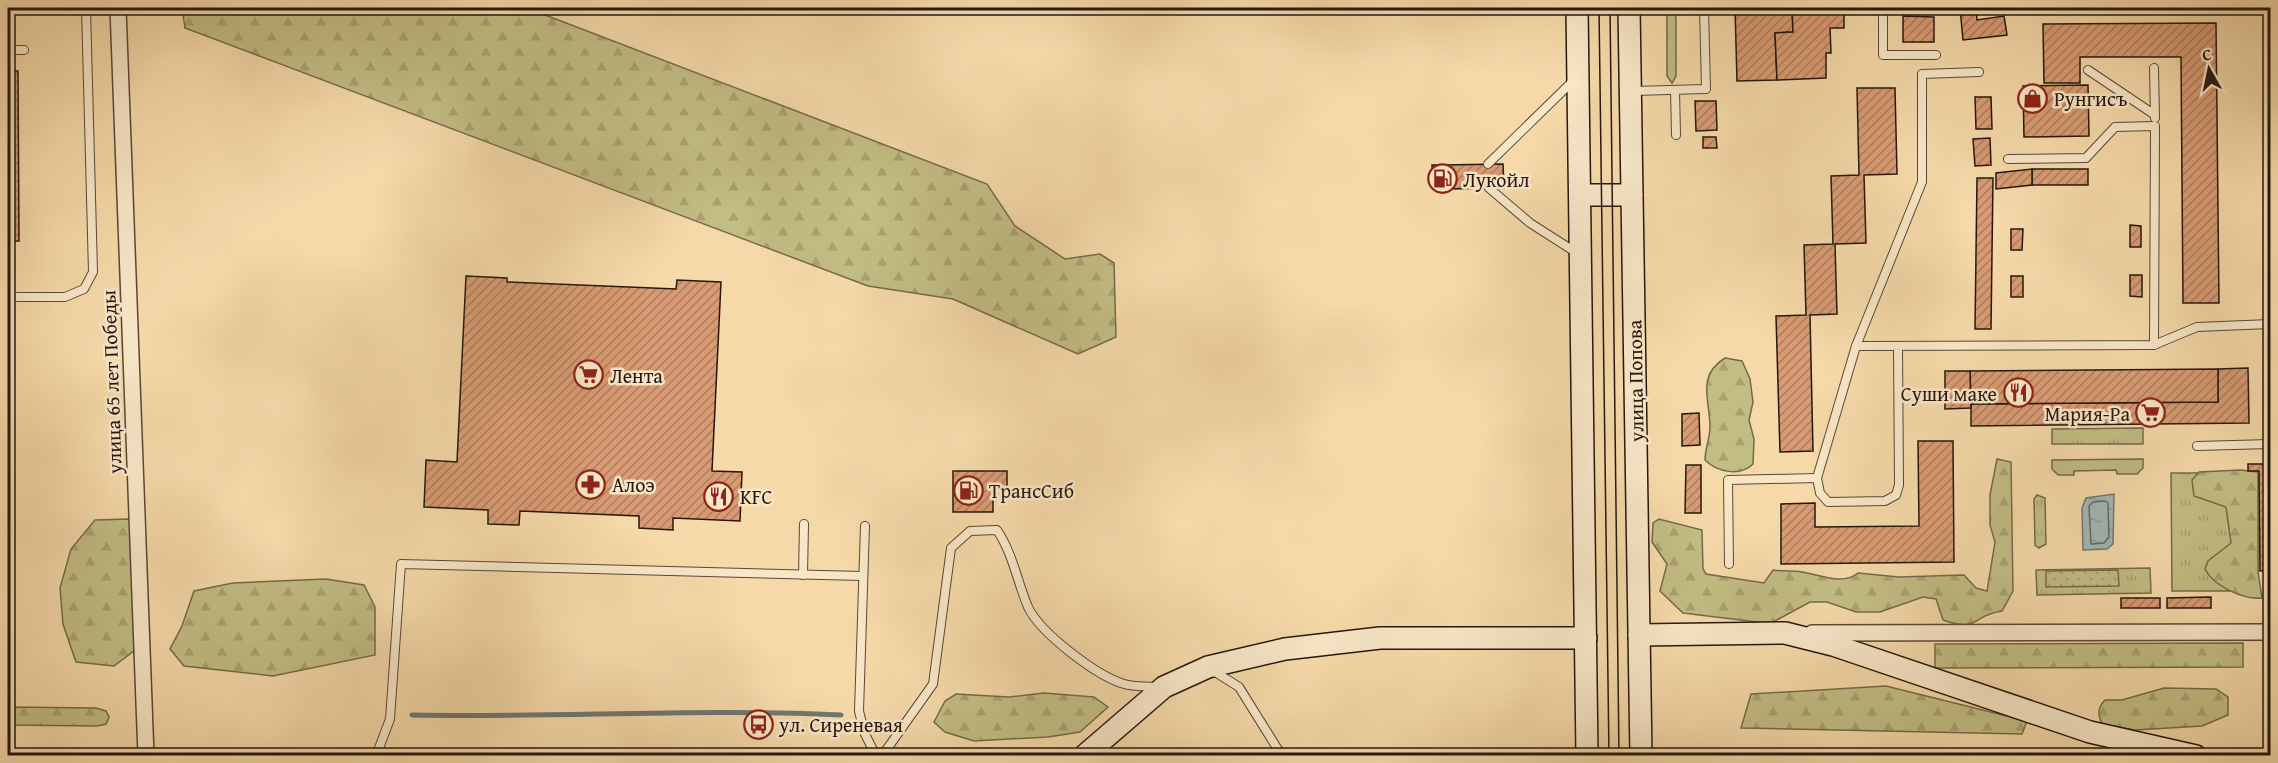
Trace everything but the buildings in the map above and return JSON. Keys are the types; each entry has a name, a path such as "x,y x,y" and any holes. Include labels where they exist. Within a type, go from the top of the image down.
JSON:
{"main road":[{"path":"1577,8 1587,756"},
{"name":"улица Попова","path":"1629,8 1641,756"},
{"path":"1580,195 1632,195"},
{"path":"1639,635 1785,633 1833,645 2090,732 2196,756"},
{"path":"1084,756 1164,687 1208,667 1285,649 1380,638 1586,638"}],"street":[{"name":"улица 65 лет Победы","path":"118,8 146,756"},
{"path":"1785,633 2271,632"}],"lane":[{"path":"8,297 65,297 84,289 93,272 86,8"},
{"path":"1630,91 1706,89 1704,8"},
{"path":"1883,8 1883,55 1936,55"},
{"path":"8,50 24,50"},
{"path":"2154,68 2154,345"},
{"path":"2088,70 2155,115"},
{"path":"1898,346 1899,484 1896,495 1885,501 1828,502 1820,494 1817,478 1856,346 1922,182 1922,74 1979,72"},
{"path":"1488,164 1578,76"},
{"path":"1675,90 1676,135"},
{"path":"2008,159 2086,158 2115,127 2155,126"},
{"path":"1489,188 1530,223 1580,255"},
{"path":"1856,346 2154,345 2197,327 2271,324"},
{"path":"2197,446 2271,444"},
{"path":"1729,564 1728,480 1817,478"},
{"path":"803,574 804,524"},
{"path":"865,526 859,711 864,732 876,756"},
{"path":"882,756 933,684 951,548 970,531 997,530 1008,548 1029,609 1039,624 1092,670 1125,685 1164,687"},
{"path":"376,756 390,719 400,564 862,576"},
{"path":"1208,667 1239,687 1282,756"}],"green space":[{"path":"182,8 527,8 987,184 1015,226 1065,259 1100,254 1114,263 1116,337 1078,354 953,299 868,286 185,28"},
{"path":"1674,11 1676,76 1672,83 1667,76 1667,17 1669,12"},
{"path":"1725,358 1742,361 1750,379 1753,402 1749,420 1754,439 1753,464 1742,471 1735,472 1716,468 1705,460 1710,427 1708,381 1710,373"},
{"path":"2143,428 2143,444 2052,444 2052,429"},
{"path":"1997,459 2011,462 2013,591 2002,611 1992,613 1970,624 1955,624 1943,620 1936,599 1923,597 1880,612 1856,612 1827,602 1810,602 1773,622 1757,622 1683,613 1660,591 1667,564 1652,542 1653,523 1659,519 1702,530 1703,569 1706,574 1764,583 1773,570 1803,572 1839,579 1852,577 1858,573 1899,577 1964,575 1976,588 1987,591 1995,542 1990,525 1990,495"},
{"path":"2143,459 2143,468 2137,474 2117,474 2116,470 2074,471 2074,475 2058,475 2052,469 2052,460"},
{"path":"2240,470 2258,472 2258,572 2262,598 2247,597 2230,591 2215,581 2205,569 2208,561 2231,543 2226,507 2194,496 2192,480 2199,472"},
{"path":"2171,473 2257,473 2258,591 2172,591"},
{"path":"2037,495 2045,498 2046,544 2039,548 2035,545 2034,499"},
{"path":"128,519 144,532 135,650 114,666 76,662 63,624 60,588 71,549 95,520"},
{"path":"2150,568 2151,593 2037,595 2036,570"},
{"path":"2118,570 2119,586 2046,587 2046,571"},
{"path":"326,579 364,585 375,607 375,655 273,676 184,666 170,649 182,626 194,591 233,583"},
{"path":"2243,643 2243,667 1935,668 1935,644"},
{"path":"1886,686 2027,721 2022,734 1741,728 1751,694"},
{"path":"2164,688 2216,689 2228,697 2228,715 2202,726 2135,730 2102,724 2099,712 2105,700 2122,700"},
{"path":"1044,693 1094,697 1108,707 1080,732 1048,737 974,741 945,732 934,722 945,701 956,694 1009,697"},
{"path":"8,707 96,708 106,711 109,717 106,724 97,726 8,725"}],"water":[{"path":"2114,494 2113,544 2107,549 2083,550 2082,508 2086,498"}],"waterway":[{"path":"412,715 734,712 841,715"}],"tram line":[{"path":"1599,8 1609,756"},
{"path":"1610,8 1619,756"}],"place":[{"name":"Рунгисъ","path":"2033,98"},
{"name":"Лукойл","path":"1442,179"},
{"name":"Лента","path":"589,375"},
{"name":"Суши маке","path":"2018,393"},
{"name":"Мария-Ра","path":"2151,413"},
{"name":"Алоэ","path":"591,484"},
{"name":"ТрансСиб","path":"968,490"},
{"name":"KFC","path":"719,496"},
{"name":"ул. Сиреневая","path":"758,724"}]}
